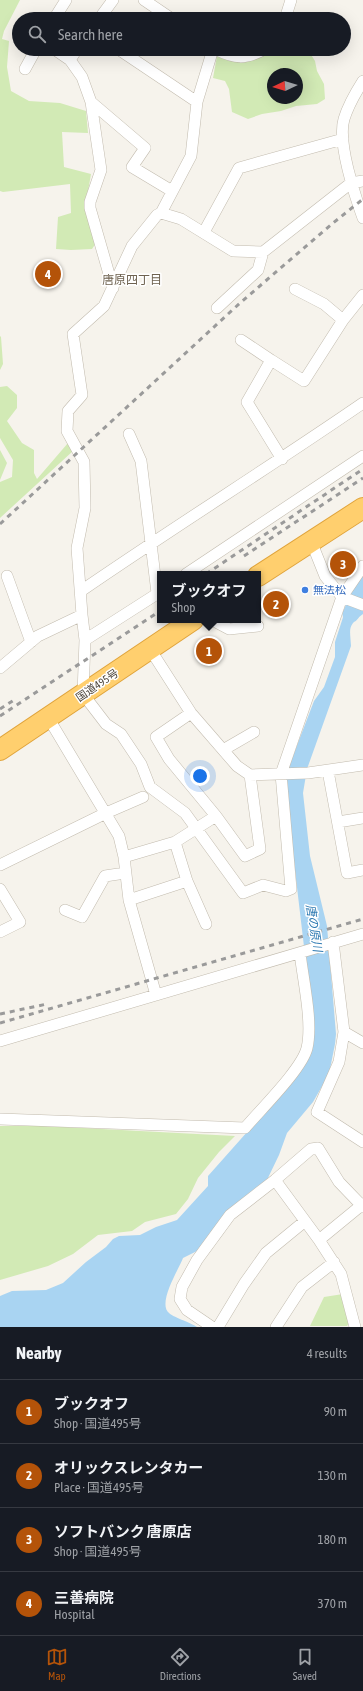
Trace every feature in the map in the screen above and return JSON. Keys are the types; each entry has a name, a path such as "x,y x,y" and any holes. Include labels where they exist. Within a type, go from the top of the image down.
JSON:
{"highway":[{"path":"261,574 363,508"},
{"name":"国道495号","path":"0,750 49,719 83,694 189,623"}],"street":[{"path":"58,12 66,0"},
{"path":"104,12 113,0"},
{"path":"144,0 162,12"},
{"path":"287,12 291,0"},
{"path":"25,69 32,56"},
{"path":"64,56 70,60 82,77 91,102 101,170 90,202 90,208 113,288"},
{"path":"70,60 73,56"},
{"path":"128,56 197,102"},
{"path":"212,56 197,102 192,156 161,213 157,215 132,246 104,306 73,334 82,395 68,411 67,431 84,462 85,508 77,548 82,616 86,640 83,694 106,724 121,734 140,764 150,787 185,813 243,893 263,885 286,891 291,889 283,775 342,597 363,566"},
{"path":"230,56 243,56"},
{"path":"363,81 344,120 343,139 351,183 363,218"},
{"path":"91,102 145,148 132,168 172,192"},
{"path":"204,232 239,168 343,139"},
{"path":"217,308 258,270 263,252 351,183 363,181"},
{"path":"161,213 181,219 233,251 263,252"},
{"path":"295,289 324,304 343,320"},
{"path":"241,340 304,381 343,320 363,295"},
{"path":"271,360 248,402 282,458"},
{"path":"81,591 150,543 282,458 363,403"},
{"path":"129,434 141,461 150,543 157,581"},
{"path":"190,571 363,456"},
{"path":"311,541 325,576 342,597 363,605"},
{"path":"7,576 31,642"},
{"path":"86,640 157,593"},
{"path":"0,668 38,636 82,616"},
{"path":"218,623 229,629 258,626"},
{"path":"150,649 191,713 237,766 250,776 308,773 363,765"},
{"path":"191,713 156,737 169,759 216,816 245,856 260,849 250,776"},
{"path":"49,719 119,836 124,857 129,900 156,994"},
{"path":"223,750 254,732"},
{"path":"328,771 347,873 363,870"},
{"path":"0,866 106,813 143,797"},
{"path":"124,857 175,842 216,816"},
{"path":"338,822 363,818"},
{"path":"175,842 187,881 206,924"},
{"path":"66,910 82,917 105,876 126,873"},
{"path":"129,900 187,881"},
{"path":"0,889 20,922 0,932"},
{"path":"0,1041 363,934"},
{"path":"333,942 344,1032 340,1062 317,1112 363,1142"},
{"path":"0,1119 245,1128 296,1068 306,1049 309,1029 304,952"},
{"path":"344,1032 363,1043"},
{"path":"212,1327 186,1310 180,1299 182,1287 198,1260 230,1215 275,1180 311,1149 318,1148 339,1182 363,1206 319,1240"},
{"path":"275,1180 319,1240 341,1274 355,1327"},
{"path":"218,1327 244,1284 266,1253 305,1221"},
{"path":"276,1327 302,1287 334,1262"}],"green space":[{"path":"0,0 20,0 14,12 12,12 12,16 4,31 2,39 9,41 7,67 11,91 29,101 60,103 86,111 88,133 62,132 64,167 91,174 85,209 96,243 92,249 56,249 58,217 71,213 70,184 3,192 0,191"},
{"path":"217,56 312,56 315,61 317,71 324,84 325,99 317,104 296,106 248,119 232,112 229,89 225,81 213,78"},
{"path":"0,336 3,364 0,370"},
{"path":"7,386 17,395 17,408 7,421 22,443 34,450 34,473 37,479 68,443 73,451 0,518 0,482 12,477 13,460 0,438 0,387"},
{"path":"0,450 7,463 0,480"},
{"path":"0,1126 45,1126 235,1136 219,1152 198,1178 188,1199 176,1214 145,1222 132,1231 98,1235 73,1254 48,1266 0,1280"},
{"path":"343,1294 350,1322 347,1326 310,1326 324,1297"}],"water":[{"path":"358,593 363,596 363,614 352,625 350,635 351,646 307,769 303,793 310,856 327,926 336,1034 329,1074 313,1102 287,1133 279,1155 266,1182 197,1251 183,1258 167,1294 166,1308 169,1313 197,1327 0,1327 0,1296 12,1291 46,1290 63,1283 86,1262 106,1247 113,1239 119,1236 140,1235 156,1227 177,1220 208,1186 208,1176 279,1096 304,1065 307,972 285,786 288,769 314,701 324,687 335,657 335,642 349,595"}],"waterway":[{"name":"唐の原川","path":"351,614 363,585"}],"railway":[{"path":"0,524 240,303 363,199"},
{"path":"210,571 363,469"},
{"path":"244,556 363,478"},
{"path":"0,716 157,613"},
{"path":"0,709 14,700"},
{"path":"0,1023 363,919"},
{"path":"0,1014 47,1004"}],"place":[{"name":"三善病院","path":"48,274"},
{"name":"ソフトバンク 唐原店","path":"343,564"},
{"name":"無法松","path":"305,590"},
{"name":"オリックスレンタカー","path":"276,604"},
{"name":"ブックオフ","path":"209,651"}],"district":[{"name":"唐原四丁目","path":"132,280"}]}
